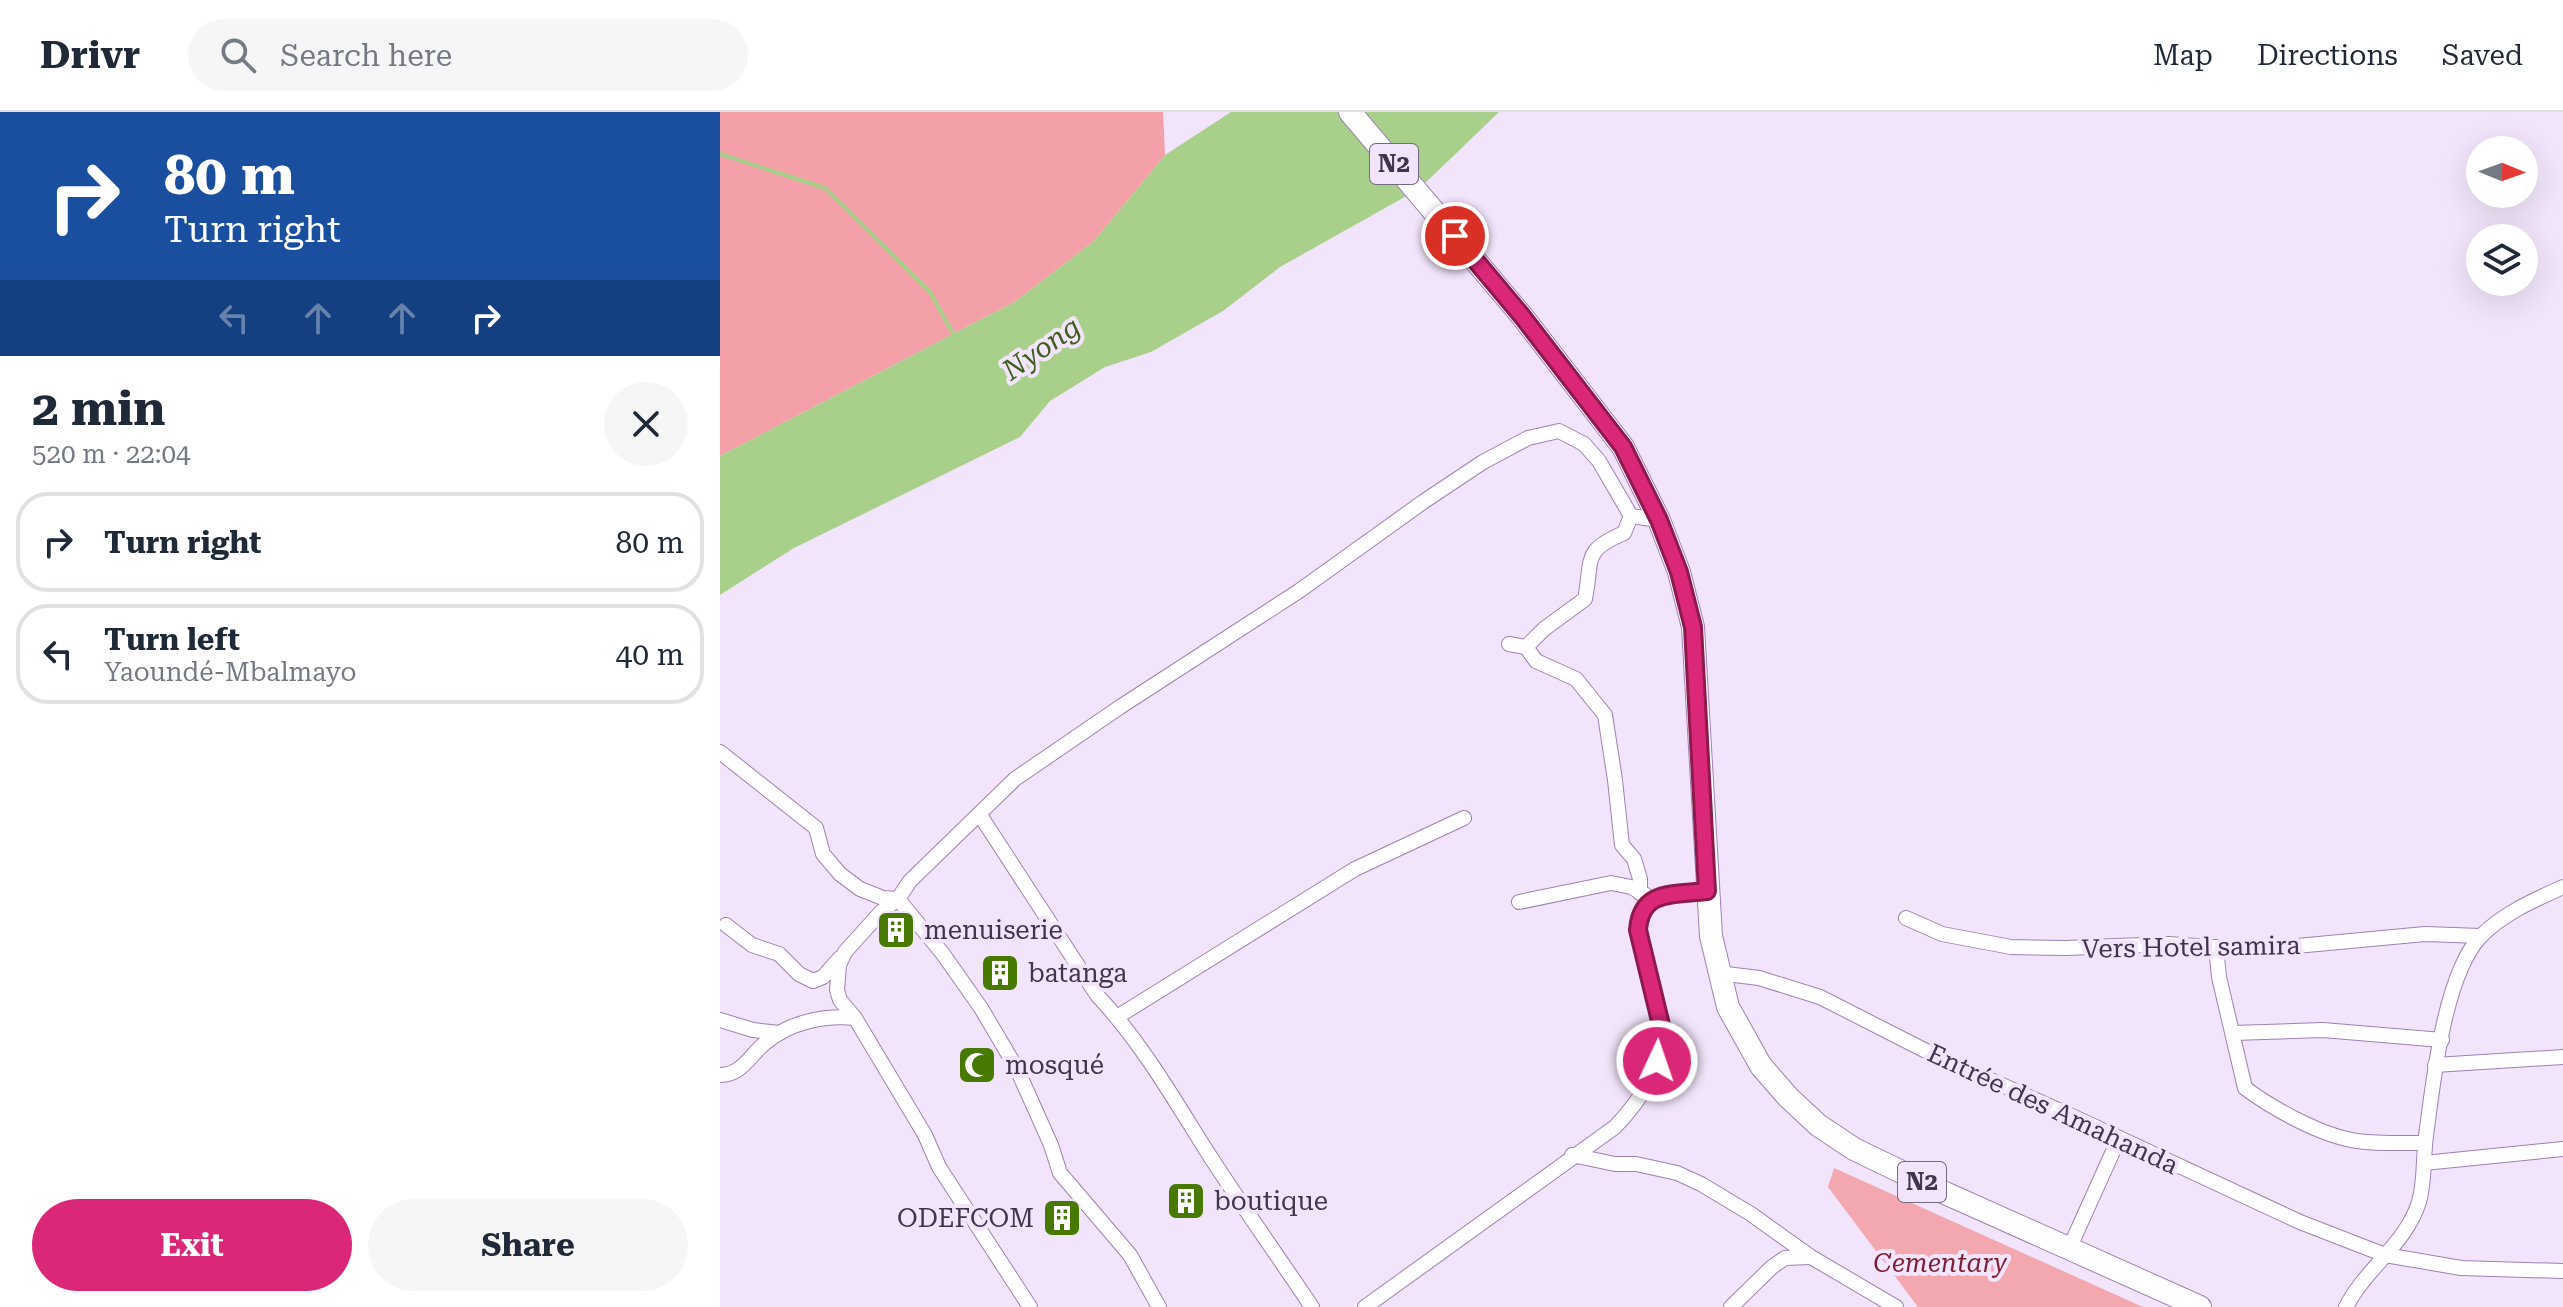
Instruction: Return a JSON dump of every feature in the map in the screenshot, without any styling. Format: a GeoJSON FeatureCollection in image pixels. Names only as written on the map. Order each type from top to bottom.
{"type":"FeatureCollection","features":[{"type":"Feature","properties":{"kind":"highway","name":"N2"},"geometry":{"type":"LineString","coordinates":[[1350,112],[1522,316],[1623,447],[1659,520],[1679,572],[1693,627],[1711,936],[1728,1007],[1761,1066],[1818,1125],[1889,1167],[2200,1307]]}},
{"type":"Feature","properties":{"kind":"street"},"geometry":{"type":"LineString","coordinates":[[726,925],[752,945],[779,954],[799,974],[813,981],[823,977],[881,912],[898,899],[910,881],[1015,779],[1299,591],[1483,462],[1528,438],[1559,431],[1584,444],[1599,461],[1631,516]]}},
{"type":"Feature","properties":{"kind":"street"},"geometry":{"type":"LineString","coordinates":[[1631,516],[1659,520]]}},
{"type":"Feature","properties":{"kind":"street"},"geometry":{"type":"LineString","coordinates":[[1526,647],[1544,629],[1585,599],[1593,550],[1624,533],[1631,516]]}},
{"type":"Feature","properties":{"kind":"street"},"geometry":{"type":"LineString","coordinates":[[1365,1307],[1572,1155],[1615,1127],[1632,1108],[1657,1061],[1661,1025],[1638,930],[1647,896],[1634,859],[1622,845],[1605,715],[1576,679],[1536,661],[1526,647],[1509,644]]}},
{"type":"Feature","properties":{"kind":"street"},"geometry":{"type":"LineString","coordinates":[[720,752],[816,828],[823,854],[840,874],[860,889],[883,898],[898,899],[943,954],[981,1008],[1017,1069],[1060,1173],[1130,1255],[1159,1307]]}},
{"type":"Feature","properties":{"kind":"street"},"geometry":{"type":"LineString","coordinates":[[980,815],[1097,995],[1156,1069],[1206,1150],[1312,1307]]}},
{"type":"Feature","properties":{"kind":"street"},"geometry":{"type":"LineString","coordinates":[[1117,1017],[1355,869],[1464,818]]}},
{"type":"Feature","properties":{"kind":"street"},"geometry":{"type":"LineString","coordinates":[[1519,902],[1611,883],[1631,887],[1647,896],[1707,891]]}},
{"type":"Feature","properties":{"kind":"street"},"geometry":{"type":"LineString","coordinates":[[2346,1307],[2369,1271],[2404,1232],[2418,1204],[2435,1065],[2459,968],[2481,936],[2504,917],[2563,887]]}},
{"type":"Feature","properties":{"kind":"street","name":"Vers Hotel samira"},"geometry":{"type":"LineString","coordinates":[[1906,918],[1942,934],[2011,947],[2168,944],[2255,950],[2425,934],[2481,936]]}},
{"type":"Feature","properties":{"kind":"street"},"geometry":{"type":"LineString","coordinates":[[2216,947],[2219,977],[2245,1088],[2318,1129],[2354,1141],[2425,1143]]}},
{"type":"Feature","properties":{"kind":"street"},"geometry":{"type":"LineString","coordinates":[[845,952],[839,965],[837,990],[840,1000],[855,1018],[925,1135],[939,1167],[1030,1307]]}},
{"type":"Feature","properties":{"kind":"street","name":"Entrée des Amahanda"},"geometry":{"type":"LineString","coordinates":[[1718,973],[1759,978],[1820,997],[1932,1054],[2300,1222],[2385,1255],[2461,1268],[2563,1271]]}},
{"type":"Feature","properties":{"kind":"street"},"geometry":{"type":"LineString","coordinates":[[720,1075],[738,1071],[764,1043],[779,1033],[811,1020],[834,1016],[855,1018]]}},
{"type":"Feature","properties":{"kind":"street"},"geometry":{"type":"LineString","coordinates":[[720,1020],[753,1030],[779,1033]]}},
{"type":"Feature","properties":{"kind":"street"},"geometry":{"type":"LineString","coordinates":[[2233,1033],[2323,1030],[2442,1040]]}},
{"type":"Feature","properties":{"kind":"street"},"geometry":{"type":"LineString","coordinates":[[2435,1065],[2563,1057]]}},
{"type":"Feature","properties":{"kind":"street"},"geometry":{"type":"LineString","coordinates":[[2069,1249],[2119,1138]]}},
{"type":"Feature","properties":{"kind":"street"},"geometry":{"type":"LineString","coordinates":[[2424,1163],[2563,1149]]}},
{"type":"Feature","properties":{"kind":"street"},"geometry":{"type":"LineString","coordinates":[[1572,1155],[1677,1173],[1701,1184],[1751,1214],[1811,1257],[1896,1307]]}},
{"type":"Feature","properties":{"kind":"street"},"geometry":{"type":"LineString","coordinates":[[1731,1307],[1785,1258],[1811,1257]]}},
{"type":"Feature","properties":{"kind":"green space","name":"Cementary"},"geometry":{"type":"Polygon","coordinates":[[[1834,1168],[2143,1307],[1918,1307],[1828,1187],[1834,1168]]]}},
{"type":"Feature","properties":{"kind":"shaded area"},"geometry":{"type":"Polygon","coordinates":[[[720,112],[1163,112],[1165,155],[1094,241],[1016,301],[720,456],[720,112]]]}},
{"type":"Feature","properties":{"kind":"water","name":"Nyong"},"geometry":{"type":"Polygon","coordinates":[[[1231,112],[1499,112],[1419,189],[1280,267],[1223,311],[1151,352],[1105,367],[1050,401],[1020,437],[794,548],[720,595],[720,456],[1016,301],[1094,241],[1165,155],[1231,112]]]}},
{"type":"Feature","properties":{"kind":"waterway"},"geometry":{"type":"LineString","coordinates":[[720,154],[825,188],[930,292],[955,337]]}},
{"type":"Feature","properties":{"kind":"place","name":"menuiserie"},"geometry":{"type":"Point","coordinates":[896,930]}},
{"type":"Feature","properties":{"kind":"place","name":"batanga"},"geometry":{"type":"Point","coordinates":[1000,973]}},
{"type":"Feature","properties":{"kind":"place","name":"mosqué"},"geometry":{"type":"Point","coordinates":[977,1065]}},
{"type":"Feature","properties":{"kind":"place","name":"boutique"},"geometry":{"type":"Point","coordinates":[1186,1201]}},
{"type":"Feature","properties":{"kind":"place","name":"ODEFCOM"},"geometry":{"type":"Point","coordinates":[1062,1218]}},
{"type":"Feature","properties":{"kind":"route"},"geometry":{"type":"LineString","coordinates":[[1455,236],[1522,316],[1623,447],[1659,520],[1679,572],[1693,627],[1707,891],[1654,898],[1642,909],[1639,918],[1638,930],[1661,1025],[1657,1061]]}}]}
